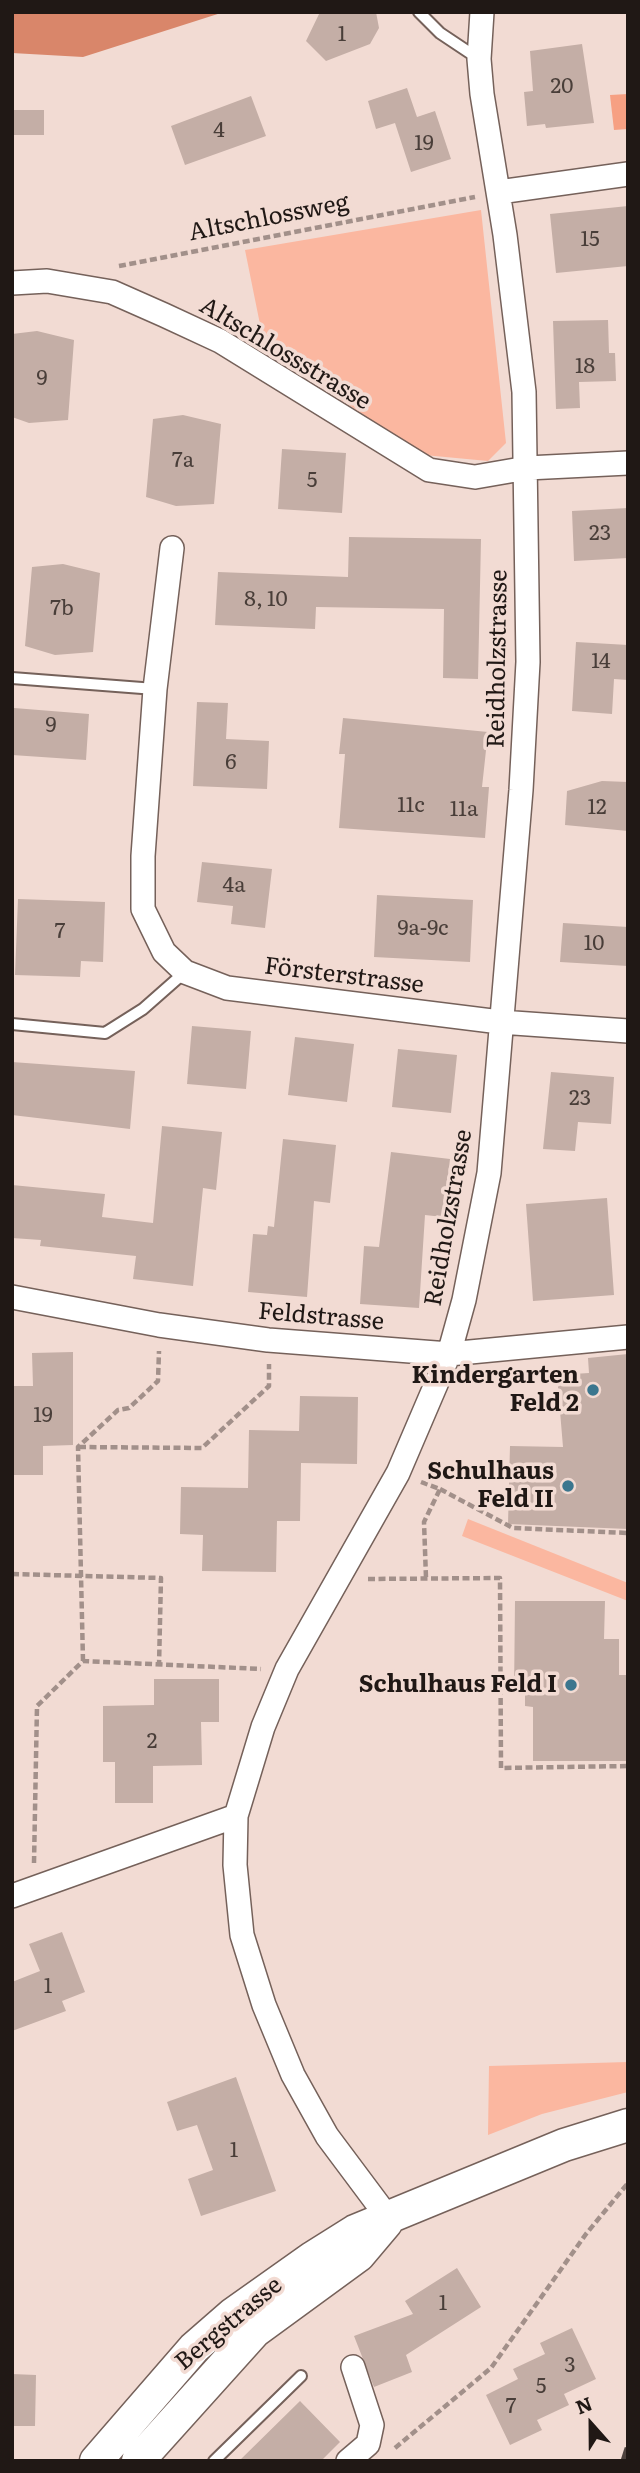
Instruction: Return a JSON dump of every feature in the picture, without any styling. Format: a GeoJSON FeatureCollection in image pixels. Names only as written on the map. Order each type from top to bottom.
{"type":"FeatureCollection","features":[{"type":"Feature","properties":{"kind":"main road","name":"Bergstrasse"},"geometry":{"type":"LineString","coordinates":[[96,2461],[157,2386],[233,2314],[355,2231],[564,2145],[628,2125]]}},
{"type":"Feature","properties":{"kind":"main road","name":"Bergstrasse"},"geometry":{"type":"LineString","coordinates":[[138,2461],[255,2331],[359,2255],[389,2219]]}},
{"type":"Feature","properties":{"kind":"street","name":"Reidholzstrasse"},"geometry":{"type":"LineString","coordinates":[[389,2219],[327,2136],[293,2075],[264,2005],[242,1935],[234,1865],[236,1816],[263,1727],[287,1670],[398,1473],[449,1353],[464,1300],[489,1173],[521,790],[528,662],[527,468],[518,328],[482,94],[479,59],[482,12]]}},
{"type":"Feature","properties":{"kind":"street"},"geometry":{"type":"LineString","coordinates":[[499,192],[628,174]]}},
{"type":"Feature","properties":{"kind":"street","name":"Altschlossstrasse"},"geometry":{"type":"LineString","coordinates":[[12,283],[47,281],[112,292],[164,315],[220,341],[429,470],[475,477],[527,468],[628,463]]}},
{"type":"Feature","properties":{"kind":"street","name":"Försterstrasse"},"geometry":{"type":"LineString","coordinates":[[172,548],[155,689],[143,909],[164,952],[185,972],[227,988],[500,1022],[628,1031]]}},
{"type":"Feature","properties":{"kind":"street","name":"Feldstrasse"},"geometry":{"type":"LineString","coordinates":[[12,1297],[159,1325],[268,1340],[449,1353],[628,1337]]}},
{"type":"Feature","properties":{"kind":"street"},"geometry":{"type":"LineString","coordinates":[[23,1892],[236,1816]]}},
{"type":"Feature","properties":{"kind":"street"},"geometry":{"type":"LineString","coordinates":[[348,2461],[368,2444],[372,2426],[353,2367]]}},
{"type":"Feature","properties":{"kind":"lane"},"geometry":{"type":"LineString","coordinates":[[419,12],[440,33],[479,59]]}},
{"type":"Feature","properties":{"kind":"lane"},"geometry":{"type":"LineString","coordinates":[[12,678],[155,689]]}},
{"type":"Feature","properties":{"kind":"lane"},"geometry":{"type":"LineString","coordinates":[[12,1024],[105,1033],[143,1009],[185,972]]}},
{"type":"Feature","properties":{"kind":"lane"},"geometry":{"type":"LineString","coordinates":[[214,2461],[301,2376]]}},
{"type":"Feature","properties":{"kind":"path","name":"Altschlossweg"},"geometry":{"type":"LineString","coordinates":[[115,267],[499,192]]}},
{"type":"Feature","properties":{"kind":"path"},"geometry":{"type":"LineString","coordinates":[[83,1661],[78,1574],[78,1447],[118,1410],[129,1408],[158,1381],[159,1325]]}},
{"type":"Feature","properties":{"kind":"path"},"geometry":{"type":"LineString","coordinates":[[78,1447],[202,1448],[269,1385],[268,1340]]}},
{"type":"Feature","properties":{"kind":"path"},"geometry":{"type":"LineString","coordinates":[[398,1473],[440,1489],[513,1528],[628,1533]]}},
{"type":"Feature","properties":{"kind":"path"},"geometry":{"type":"LineString","coordinates":[[426,1578],[424,1522],[440,1489]]}},
{"type":"Feature","properties":{"kind":"path"},"geometry":{"type":"LineString","coordinates":[[12,1574],[161,1578],[159,1666]]}},
{"type":"Feature","properties":{"kind":"path"},"geometry":{"type":"LineString","coordinates":[[339,1579],[500,1578],[501,1768],[628,1766]]}},
{"type":"Feature","properties":{"kind":"path"},"geometry":{"type":"LineString","coordinates":[[23,1892],[37,1706],[83,1661],[287,1670]]}},
{"type":"Feature","properties":{"kind":"path"},"geometry":{"type":"LineString","coordinates":[[389,2452],[491,2368],[600,2216],[628,2183]]}},
{"type":"Feature","properties":{"kind":"shaded area"},"geometry":{"type":"Polygon","coordinates":[[[12,12],[224,12],[83,57],[12,53],[12,12]]]}},
{"type":"Feature","properties":{"kind":"shaded area"},"geometry":{"type":"Polygon","coordinates":[[[628,94],[628,129],[614,130],[610,95],[628,94]]]}},
{"type":"Feature","properties":{"kind":"shaded area"},"geometry":{"type":"Polygon","coordinates":[[[481,210],[506,443],[488,461],[424,455],[265,349],[245,250],[481,210]]]}},
{"type":"Feature","properties":{"kind":"shaded area"},"geometry":{"type":"Polygon","coordinates":[[[468,1519],[628,1583],[628,1601],[462,1536],[468,1519]]]}},
{"type":"Feature","properties":{"kind":"shaded area"},"geometry":{"type":"Polygon","coordinates":[[[628,2062],[628,2092],[542,2114],[488,2135],[489,2066],[628,2062]]]}},
{"type":"Feature","properties":{"kind":"building"},"geometry":{"type":"Polygon","coordinates":[[[320,12],[376,12],[379,28],[370,44],[326,61],[306,41],[320,12]]]}},
{"type":"Feature","properties":{"kind":"building"},"geometry":{"type":"Polygon","coordinates":[[[582,44],[594,123],[546,128],[545,124],[527,126],[524,92],[533,91],[530,51],[582,44]]]}},
{"type":"Feature","properties":{"kind":"building"},"geometry":{"type":"Polygon","coordinates":[[[407,88],[417,117],[435,111],[451,159],[411,172],[395,123],[376,129],[368,101],[407,88]]]}},
{"type":"Feature","properties":{"kind":"building"},"geometry":{"type":"Polygon","coordinates":[[[251,96],[266,136],[185,165],[171,126],[251,96]]]}},
{"type":"Feature","properties":{"kind":"building"},"geometry":{"type":"Polygon","coordinates":[[[12,110],[44,110],[44,135],[12,135],[12,110]]]}},
{"type":"Feature","properties":{"kind":"building"},"geometry":{"type":"Polygon","coordinates":[[[628,206],[628,266],[556,273],[550,214],[628,206]]]}},
{"type":"Feature","properties":{"kind":"building"},"geometry":{"type":"Polygon","coordinates":[[[608,320],[609,353],[615,353],[616,381],[579,382],[580,408],[556,409],[553,321],[608,320]]]}},
{"type":"Feature","properties":{"kind":"building"},"geometry":{"type":"Polygon","coordinates":[[[37,331],[74,340],[68,420],[29,423],[12,417],[12,334],[37,331]]]}},
{"type":"Feature","properties":{"kind":"building"},"geometry":{"type":"Polygon","coordinates":[[[183,415],[221,424],[214,504],[176,506],[146,497],[153,419],[183,415]]]}},
{"type":"Feature","properties":{"kind":"building"},"geometry":{"type":"Polygon","coordinates":[[[282,449],[346,453],[342,513],[278,509],[282,449]]]}},
{"type":"Feature","properties":{"kind":"building"},"geometry":{"type":"Polygon","coordinates":[[[628,508],[628,558],[574,561],[572,511],[628,508]]]}},
{"type":"Feature","properties":{"kind":"building"},"geometry":{"type":"Polygon","coordinates":[[[349,537],[481,539],[478,679],[443,678],[444,609],[316,607],[315,629],[215,625],[218,572],[348,577],[349,537]]]}},
{"type":"Feature","properties":{"kind":"building"},"geometry":{"type":"Polygon","coordinates":[[[63,564],[100,573],[93,652],[55,655],[25,646],[32,567],[63,564]]]}},
{"type":"Feature","properties":{"kind":"building"},"geometry":{"type":"Polygon","coordinates":[[[576,642],[628,645],[628,680],[614,679],[612,714],[572,711],[576,642]]]}},
{"type":"Feature","properties":{"kind":"building"},"geometry":{"type":"Polygon","coordinates":[[[197,702],[228,703],[226,739],[269,741],[267,789],[193,786],[197,702]]]}},
{"type":"Feature","properties":{"kind":"building"},"geometry":{"type":"Polygon","coordinates":[[[14,708],[89,714],[86,760],[12,755],[14,708]]]}},
{"type":"Feature","properties":{"kind":"building"},"geometry":{"type":"Polygon","coordinates":[[[343,718],[488,732],[482,787],[489,787],[485,838],[339,828],[345,754],[339,754],[343,718]]]}},
{"type":"Feature","properties":{"kind":"building"},"geometry":{"type":"Polygon","coordinates":[[[602,781],[628,782],[628,831],[565,825],[567,791],[602,781]]]}},
{"type":"Feature","properties":{"kind":"building"},"geometry":{"type":"Polygon","coordinates":[[[202,862],[272,869],[265,928],[231,924],[233,906],[197,902],[202,862]]]}},
{"type":"Feature","properties":{"kind":"building"},"geometry":{"type":"Polygon","coordinates":[[[377,895],[473,900],[470,962],[374,957],[377,895]]]}},
{"type":"Feature","properties":{"kind":"building"},"geometry":{"type":"Polygon","coordinates":[[[18,899],[105,902],[103,962],[81,961],[80,977],[15,975],[18,899]]]}},
{"type":"Feature","properties":{"kind":"building"},"geometry":{"type":"Polygon","coordinates":[[[563,923],[628,927],[628,966],[560,962],[563,923]]]}},
{"type":"Feature","properties":{"kind":"building"},"geometry":{"type":"Polygon","coordinates":[[[192,1026],[251,1031],[246,1089],[187,1084],[192,1026]]]}},
{"type":"Feature","properties":{"kind":"building"},"geometry":{"type":"Polygon","coordinates":[[[295,1037],[354,1044],[347,1102],[288,1095],[295,1037]]]}},
{"type":"Feature","properties":{"kind":"building"},"geometry":{"type":"Polygon","coordinates":[[[398,1049],[457,1055],[451,1113],[392,1107],[398,1049]]]}},
{"type":"Feature","properties":{"kind":"building"},"geometry":{"type":"Polygon","coordinates":[[[12,1062],[135,1071],[130,1129],[12,1115],[12,1062]]]}},
{"type":"Feature","properties":{"kind":"building"},"geometry":{"type":"Polygon","coordinates":[[[551,1072],[614,1077],[611,1124],[578,1122],[575,1151],[543,1149],[551,1072]]]}},
{"type":"Feature","properties":{"kind":"building"},"geometry":{"type":"Polygon","coordinates":[[[162,1126],[222,1132],[216,1190],[203,1188],[193,1286],[133,1279],[136,1256],[40,1246],[41,1240],[12,1238],[12,1185],[105,1194],[102,1217],[153,1223],[162,1126]]]}},
{"type":"Feature","properties":{"kind":"building"},"geometry":{"type":"Polygon","coordinates":[[[283,1139],[336,1145],[330,1203],[314,1201],[307,1297],[248,1292],[253,1234],[267,1235],[268,1226],[274,1227],[283,1139]]]}},
{"type":"Feature","properties":{"kind":"building"},"geometry":{"type":"Polygon","coordinates":[[[391,1152],[450,1159],[443,1217],[425,1215],[419,1308],[360,1304],[364,1246],[379,1247],[391,1152]]]}},
{"type":"Feature","properties":{"kind":"building"},"geometry":{"type":"Polygon","coordinates":[[[607,1198],[614,1295],[533,1301],[526,1204],[607,1198]]]}},
{"type":"Feature","properties":{"kind":"building"},"geometry":{"type":"Polygon","coordinates":[[[73,1352],[73,1445],[43,1446],[43,1475],[12,1475],[12,1386],[33,1386],[32,1353],[73,1352]]]}},
{"type":"Feature","properties":{"kind":"building","name":"Schulhaus Feld II"},"geometry":{"type":"Polygon","coordinates":[[[628,1354],[628,1529],[508,1524],[510,1446],[563,1447],[557,1375],[589,1373],[588,1358],[628,1354]]]}},
{"type":"Feature","properties":{"kind":"building"},"geometry":{"type":"Polygon","coordinates":[[[300,1396],[358,1397],[357,1464],[301,1463],[300,1521],[277,1521],[276,1572],[202,1571],[203,1535],[180,1534],[181,1487],[248,1488],[249,1430],[299,1431],[300,1396]]]}},
{"type":"Feature","properties":{"kind":"building","name":"Schulhaus Feld I"},"geometry":{"type":"Polygon","coordinates":[[[515,1601],[605,1601],[604,1639],[619,1639],[619,1675],[628,1675],[628,1761],[533,1761],[533,1707],[525,1706],[525,1694],[514,1694],[515,1601]]]}},
{"type":"Feature","properties":{"kind":"building"},"geometry":{"type":"Polygon","coordinates":[[[154,1679],[219,1679],[219,1722],[201,1722],[202,1765],[153,1766],[153,1803],[115,1803],[115,1762],[103,1762],[103,1706],[154,1705],[154,1679]]]}},
{"type":"Feature","properties":{"kind":"building"},"geometry":{"type":"Polygon","coordinates":[[[62,1932],[85,1992],[62,2001],[66,2011],[12,2031],[12,1982],[40,1971],[29,1944],[62,1932]]]}},
{"type":"Feature","properties":{"kind":"building"},"geometry":{"type":"Polygon","coordinates":[[[236,2077],[276,2191],[201,2216],[188,2179],[213,2170],[197,2125],[177,2131],[167,2102],[236,2077]]]}},
{"type":"Feature","properties":{"kind":"building"},"geometry":{"type":"Polygon","coordinates":[[[457,2268],[481,2307],[406,2355],[412,2372],[374,2387],[354,2336],[413,2314],[405,2301],[457,2268]]]}},
{"type":"Feature","properties":{"kind":"building"},"geometry":{"type":"Polygon","coordinates":[[[572,2328],[596,2379],[564,2394],[569,2405],[537,2420],[542,2430],[510,2445],[486,2395],[518,2379],[513,2369],[545,2354],[540,2343],[572,2328]]]}},
{"type":"Feature","properties":{"kind":"building"},"geometry":{"type":"Polygon","coordinates":[[[12,2374],[36,2375],[35,2426],[12,2426],[12,2374]]]}},
{"type":"Feature","properties":{"kind":"building"},"geometry":{"type":"Polygon","coordinates":[[[300,2401],[340,2442],[321,2461],[239,2461],[300,2401]]]}},
{"type":"Feature","properties":{"kind":"railway"},"geometry":{"type":"LineString","coordinates":[[623,2461],[628,2445]]}},
{"type":"Feature","properties":{"kind":"place","name":"Kindergarten Feld 2"},"geometry":{"type":"Point","coordinates":[593,1390]}},
{"type":"Feature","properties":{"kind":"place","name":"Schulhaus Feld II"},"geometry":{"type":"Point","coordinates":[568,1486]}},
{"type":"Feature","properties":{"kind":"place","name":"Schulhaus Feld I"},"geometry":{"type":"Point","coordinates":[571,1685]}}]}
